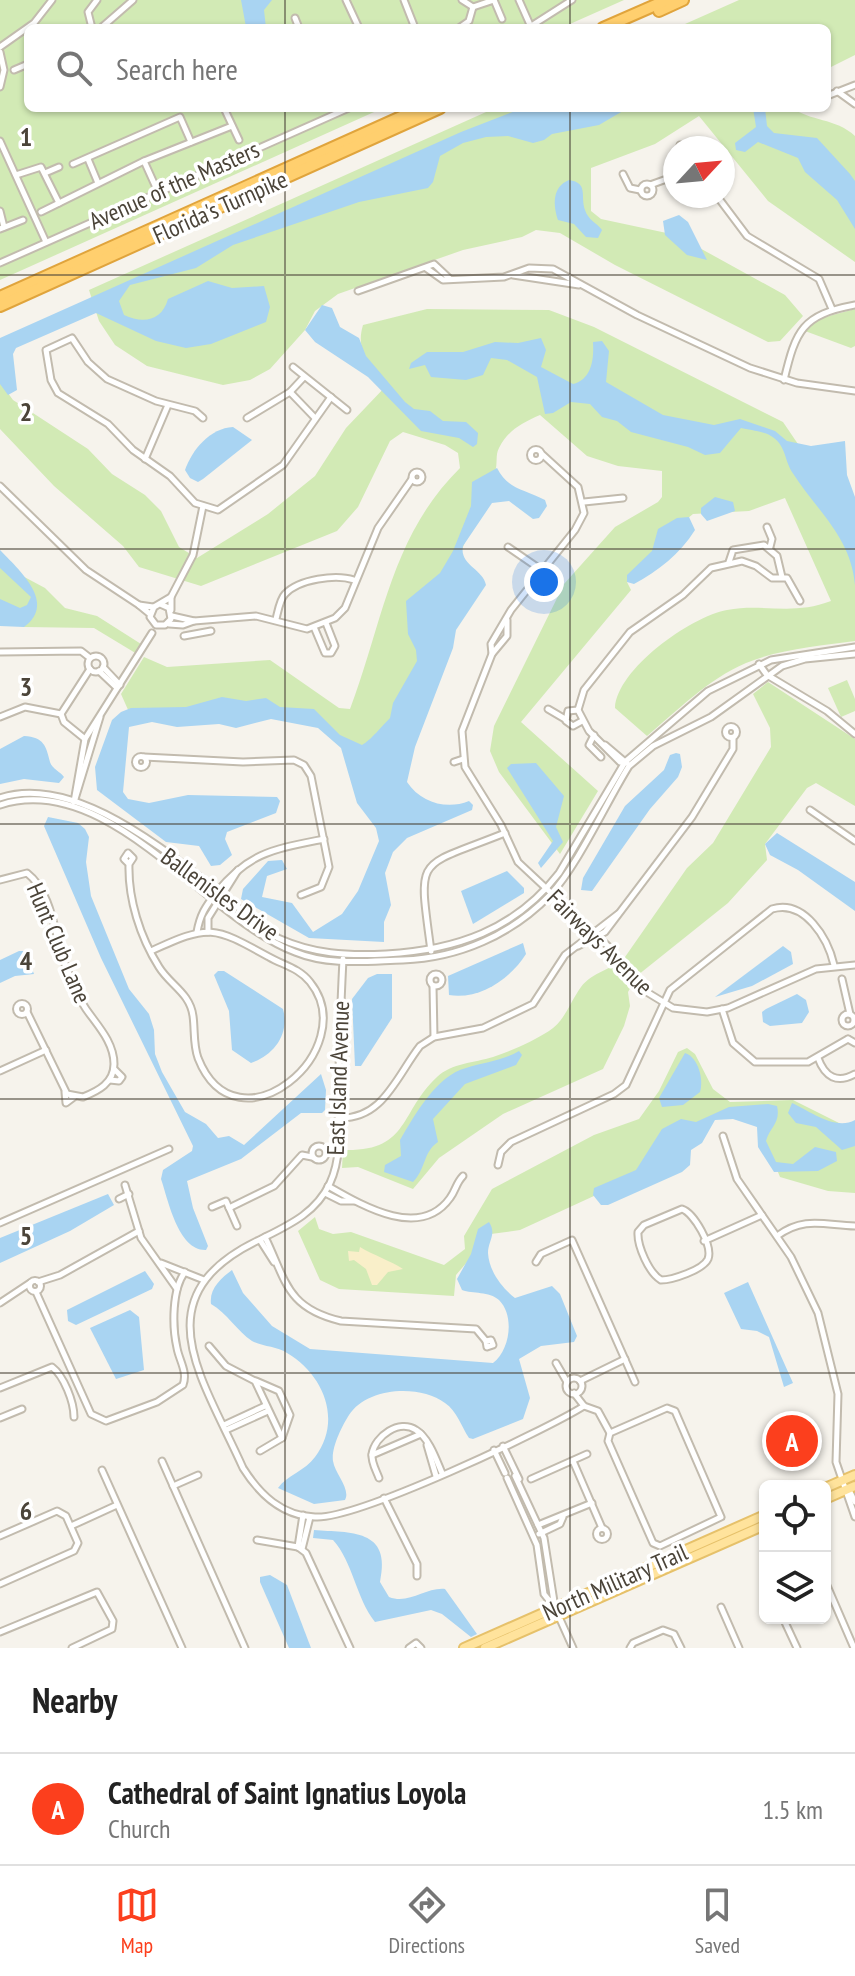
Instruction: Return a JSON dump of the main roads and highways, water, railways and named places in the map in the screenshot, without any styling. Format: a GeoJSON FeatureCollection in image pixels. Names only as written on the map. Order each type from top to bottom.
{"type":"FeatureCollection","features":[{"type":"Feature","properties":{"kind":"highway"},"geometry":{"type":"LineString","coordinates":[[612,24],[667,0]]}},
{"type":"Feature","properties":{"kind":"highway"},"geometry":{"type":"LineString","coordinates":[[629,24],[683,0]]}},
{"type":"Feature","properties":{"kind":"highway","name":"Florida's Turnpike"},"geometry":{"type":"LineString","coordinates":[[0,297],[412,112]]}},
{"type":"Feature","properties":{"kind":"highway","name":"Florida's Turnpike"},"geometry":{"type":"LineString","coordinates":[[0,306],[431,112]]}},
{"type":"Feature","properties":{"kind":"main road"},"geometry":{"type":"LineString","coordinates":[[831,1486],[855,1475]]}},
{"type":"Feature","properties":{"kind":"main road","name":"North Military Trail"},"geometry":{"type":"LineString","coordinates":[[485,1648],[759,1518]]}},
{"type":"Feature","properties":{"kind":"main road","name":"North Military Trail"},"geometry":{"type":"LineString","coordinates":[[464,1648],[759,1528]]}},
{"type":"Feature","properties":{"kind":"water"},"geometry":{"type":"Polygon","coordinates":[[[241,0],[272,0],[264,10],[266,24],[245,24],[241,0]]]}},
{"type":"Feature","properties":{"kind":"water"},"geometry":{"type":"Polygon","coordinates":[[[513,112],[621,112],[599,125],[552,134],[533,143],[508,136],[463,143],[440,156],[433,182],[428,188],[359,202],[233,245],[196,268],[130,285],[119,301],[124,315],[145,320],[161,312],[168,299],[208,281],[232,288],[264,286],[270,307],[266,322],[211,344],[186,348],[156,341],[96,313],[16,348],[13,354],[17,390],[8,395],[0,384],[0,338],[461,132],[513,112]]]}},
{"type":"Feature","properties":{"kind":"water"},"geometry":{"type":"Polygon","coordinates":[[[754,112],[765,112],[767,126],[774,133],[817,138],[855,181],[855,229],[837,200],[805,172],[798,158],[758,142],[745,152],[736,150],[735,143],[756,127],[754,112]]]}},
{"type":"Feature","properties":{"kind":"water"},"geometry":{"type":"Polygon","coordinates":[[[569,180],[582,187],[586,213],[602,230],[598,238],[586,237],[574,224],[558,220],[555,197],[559,187],[569,180]]]}},
{"type":"Feature","properties":{"kind":"water"},"geometry":{"type":"Polygon","coordinates":[[[679,215],[688,222],[707,260],[687,255],[665,235],[663,221],[679,215]]]}},
{"type":"Feature","properties":{"kind":"water"},"geometry":{"type":"Polygon","coordinates":[[[322,305],[332,308],[340,327],[359,338],[366,356],[405,402],[414,409],[430,411],[443,421],[466,422],[478,433],[477,444],[473,447],[459,438],[421,431],[368,377],[315,342],[305,330],[322,305]]]}},
{"type":"Feature","properties":{"kind":"water"},"geometry":{"type":"Polygon","coordinates":[[[541,338],[546,350],[541,367],[573,384],[588,373],[593,342],[602,341],[609,351],[606,382],[663,415],[714,425],[740,419],[775,431],[787,441],[811,446],[845,441],[847,475],[855,497],[855,585],[840,538],[792,472],[782,448],[768,434],[741,428],[720,453],[705,455],[688,447],[631,432],[617,421],[602,417],[590,404],[571,402],[553,413],[545,414],[537,377],[507,360],[491,358],[483,375],[466,380],[431,377],[425,365],[409,369],[411,363],[427,352],[463,352],[495,342],[518,343],[541,338]]]}},
{"type":"Feature","properties":{"kind":"water"},"geometry":{"type":"Polygon","coordinates":[[[233,427],[252,440],[203,479],[198,482],[190,478],[185,470],[197,448],[217,431],[233,427]]]}},
{"type":"Feature","properties":{"kind":"water"},"geometry":{"type":"Polygon","coordinates":[[[497,468],[506,481],[545,500],[547,506],[539,518],[533,519],[509,501],[492,503],[463,546],[464,558],[481,575],[486,585],[456,630],[453,648],[415,747],[407,782],[420,795],[435,803],[452,805],[469,801],[473,805],[472,810],[407,838],[393,852],[385,873],[391,905],[384,922],[384,942],[309,938],[241,899],[243,889],[268,861],[282,860],[287,869],[267,876],[262,897],[292,903],[313,932],[342,914],[358,891],[379,841],[376,828],[357,803],[341,748],[318,728],[271,719],[236,728],[219,724],[177,727],[152,722],[129,727],[123,792],[128,799],[149,803],[188,795],[277,797],[280,801],[276,813],[227,832],[225,839],[232,855],[220,865],[211,866],[199,846],[166,842],[97,790],[95,767],[112,720],[131,708],[186,707],[222,697],[246,701],[266,698],[280,707],[314,709],[340,735],[362,745],[373,737],[390,718],[393,703],[417,661],[416,650],[408,634],[406,601],[440,573],[453,551],[471,506],[472,482],[497,468]]]}},
{"type":"Feature","properties":{"kind":"water"},"geometry":{"type":"Polygon","coordinates":[[[715,497],[733,502],[735,511],[707,521],[701,514],[701,508],[715,497]]]}},
{"type":"Feature","properties":{"kind":"water"},"geometry":{"type":"Polygon","coordinates":[[[689,517],[695,530],[675,554],[643,579],[634,584],[627,582],[627,575],[652,551],[658,529],[677,518],[689,517]]]}},
{"type":"Feature","properties":{"kind":"water"},"geometry":{"type":"Polygon","coordinates":[[[0,550],[24,576],[36,597],[37,608],[33,618],[24,627],[0,626],[0,599],[20,608],[27,605],[31,597],[0,568],[0,550]]]}},
{"type":"Feature","properties":{"kind":"water"},"geometry":{"type":"Polygon","coordinates":[[[24,736],[43,743],[51,764],[64,777],[59,783],[24,779],[0,784],[0,749],[24,736]]]}},
{"type":"Feature","properties":{"kind":"water"},"geometry":{"type":"Polygon","coordinates":[[[680,754],[682,767],[678,777],[650,809],[592,891],[581,890],[583,878],[625,806],[664,770],[670,755],[680,754]]]}},
{"type":"Feature","properties":{"kind":"water"},"geometry":{"type":"Polygon","coordinates":[[[536,763],[564,796],[556,827],[563,842],[541,868],[538,863],[553,841],[507,768],[511,764],[536,763]]]}},
{"type":"Feature","properties":{"kind":"water"},"geometry":{"type":"Polygon","coordinates":[[[48,817],[78,823],[89,837],[86,862],[91,896],[129,989],[149,1014],[154,1030],[155,1054],[185,1112],[206,1124],[218,1138],[229,1136],[244,1145],[321,1074],[326,1090],[325,1110],[322,1113],[301,1113],[241,1159],[187,1181],[193,1208],[208,1246],[206,1250],[196,1248],[181,1233],[161,1179],[163,1170],[192,1151],[193,1146],[101,958],[44,826],[48,817]]]}},
{"type":"Feature","properties":{"kind":"water"},"geometry":{"type":"Polygon","coordinates":[[[777,833],[855,882],[855,911],[798,870],[770,855],[765,844],[777,833]]]}},
{"type":"Feature","properties":{"kind":"water"},"geometry":{"type":"Polygon","coordinates":[[[507,871],[524,888],[524,893],[473,924],[461,891],[507,871]]]}},
{"type":"Feature","properties":{"kind":"water"},"geometry":{"type":"Polygon","coordinates":[[[523,943],[526,954],[503,979],[483,991],[449,995],[448,976],[523,943]]]}},
{"type":"Feature","properties":{"kind":"water"},"geometry":{"type":"Polygon","coordinates":[[[783,946],[791,952],[793,964],[752,986],[715,997],[783,946]]]}},
{"type":"Feature","properties":{"kind":"water"},"geometry":{"type":"Polygon","coordinates":[[[25,951],[34,974],[15,976],[0,983],[0,960],[25,951]]]}},
{"type":"Feature","properties":{"kind":"water"},"geometry":{"type":"Polygon","coordinates":[[[224,971],[283,1009],[284,1027],[278,1042],[267,1055],[251,1063],[232,1050],[229,1011],[214,975],[224,971]]]}},
{"type":"Feature","properties":{"kind":"water"},"geometry":{"type":"Polygon","coordinates":[[[377,974],[392,974],[392,1018],[361,1066],[355,1066],[352,999],[368,978],[377,974]]]}},
{"type":"Feature","properties":{"kind":"water"},"geometry":{"type":"Polygon","coordinates":[[[797,994],[806,1000],[809,1012],[802,1023],[770,1026],[763,1022],[762,1012],[797,994]]]}},
{"type":"Feature","properties":{"kind":"water"},"geometry":{"type":"Polygon","coordinates":[[[519,1051],[522,1055],[516,1065],[465,1084],[433,1119],[438,1142],[413,1182],[384,1172],[385,1165],[401,1156],[400,1140],[412,1119],[445,1079],[455,1072],[519,1051]]]}},
{"type":"Feature","properties":{"kind":"water"},"geometry":{"type":"Polygon","coordinates":[[[685,1053],[690,1055],[699,1069],[700,1092],[683,1105],[662,1107],[659,1098],[685,1053]]]}},
{"type":"Feature","properties":{"kind":"water"},"geometry":{"type":"Polygon","coordinates":[[[792,1103],[831,1122],[855,1120],[855,1146],[842,1150],[816,1127],[796,1123],[788,1113],[792,1103]]]}},
{"type":"Feature","properties":{"kind":"water"},"geometry":{"type":"Polygon","coordinates":[[[777,1106],[778,1112],[766,1141],[776,1162],[793,1164],[815,1147],[836,1152],[837,1161],[818,1171],[774,1172],[758,1147],[757,1127],[733,1119],[715,1120],[702,1143],[691,1150],[690,1165],[682,1172],[608,1205],[601,1205],[593,1195],[594,1188],[636,1170],[662,1129],[681,1119],[696,1122],[729,1107],[777,1106]]]}},
{"type":"Feature","properties":{"kind":"water"},"geometry":{"type":"Polygon","coordinates":[[[108,1194],[114,1205],[70,1231],[0,1263],[0,1238],[108,1194]]]}},
{"type":"Feature","properties":{"kind":"water"},"geometry":{"type":"Polygon","coordinates":[[[489,1222],[492,1238],[488,1249],[489,1260],[501,1284],[515,1298],[552,1286],[560,1294],[577,1336],[574,1342],[541,1346],[519,1359],[530,1398],[523,1419],[473,1439],[469,1438],[453,1410],[434,1397],[408,1391],[381,1394],[357,1406],[346,1420],[335,1444],[333,1461],[346,1491],[345,1500],[314,1504],[278,1488],[311,1462],[323,1443],[328,1428],[325,1399],[319,1385],[300,1362],[283,1351],[252,1341],[211,1304],[217,1284],[232,1270],[243,1293],[272,1326],[310,1349],[493,1363],[507,1342],[509,1324],[504,1307],[491,1295],[462,1290],[457,1279],[471,1254],[478,1229],[489,1222]]]}},
{"type":"Feature","properties":{"kind":"water"},"geometry":{"type":"Polygon","coordinates":[[[145,1271],[154,1284],[152,1289],[76,1325],[68,1321],[67,1310],[145,1271]]]}},
{"type":"Feature","properties":{"kind":"water"},"geometry":{"type":"Polygon","coordinates":[[[748,1282],[793,1383],[784,1387],[769,1337],[757,1331],[741,1329],[724,1293],[748,1282]]]}},
{"type":"Feature","properties":{"kind":"water"},"geometry":{"type":"Polygon","coordinates":[[[130,1310],[139,1317],[144,1370],[116,1379],[90,1328],[130,1310]]]}},
{"type":"Feature","properties":{"kind":"water"},"geometry":{"type":"Polygon","coordinates":[[[314,1530],[365,1537],[380,1552],[380,1582],[389,1597],[404,1599],[445,1589],[477,1634],[471,1637],[442,1614],[431,1610],[375,1622],[340,1549],[333,1540],[313,1538],[314,1530]]]}},
{"type":"Feature","properties":{"kind":"water"},"geometry":{"type":"Polygon","coordinates":[[[270,1575],[287,1585],[311,1648],[289,1648],[260,1582],[260,1577],[270,1575]]]}},
{"type":"Feature","properties":{"kind":"place","name":"Cathedral of Saint Ignatius Loyola"},"geometry":{"type":"Point","coordinates":[792,1441]}}]}
